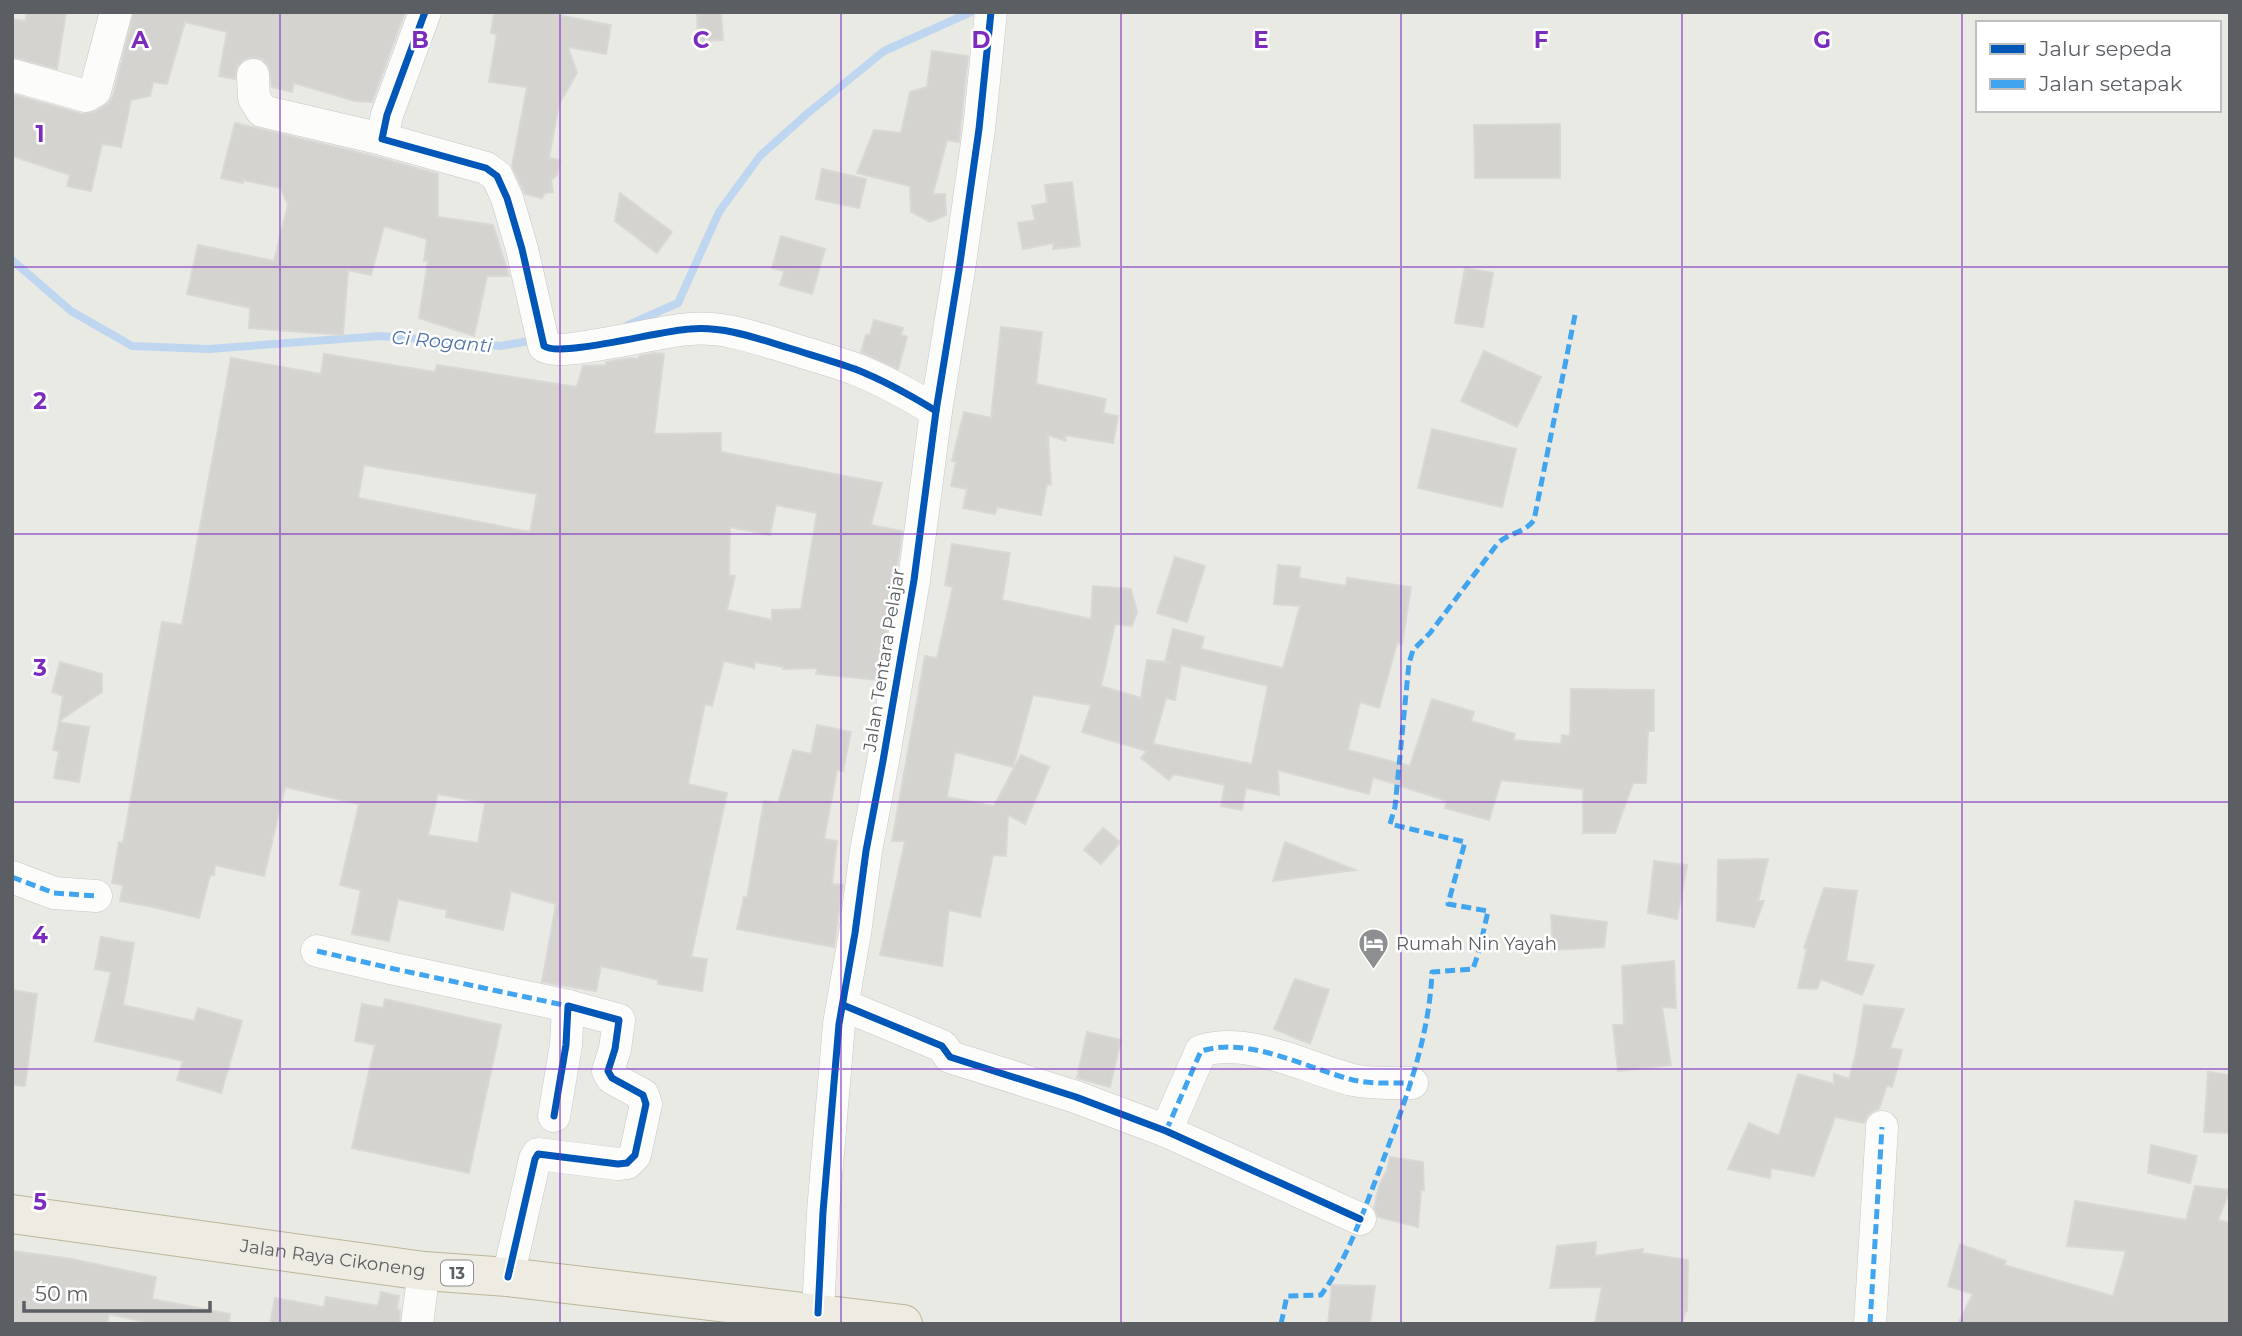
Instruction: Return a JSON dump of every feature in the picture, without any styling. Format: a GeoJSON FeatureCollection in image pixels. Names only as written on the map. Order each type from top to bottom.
{"type":"FeatureCollection","features":[{"type":"Feature","properties":{"kind":"highway","name":"Jalan Raya Cikoneng"},"geometry":{"type":"LineString","coordinates":[[12,1214],[424,1271],[508,1278],[904,1324]]}},
{"type":"Feature","properties":{"kind":"street"},"geometry":{"type":"LineString","coordinates":[[12,75],[86,96],[92,94],[116,12]]}},
{"type":"Feature","properties":{"kind":"street"},"geometry":{"type":"LineString","coordinates":[[382,139],[387,115],[425,12]]}},
{"type":"Feature","properties":{"kind":"street","name":"Jalan Tentara Pelajar"},"geometry":{"type":"LineString","coordinates":[[818,1313],[823,1212],[842,1005],[914,580],[936,411],[960,270],[991,15]]}},
{"type":"Feature","properties":{"kind":"street"},"geometry":{"type":"LineString","coordinates":[[253,75],[254,98],[262,111],[382,139],[492,171],[501,183],[522,249],[542,336],[554,350],[570,350],[656,333],[713,328],[753,337],[855,369],[902,391],[936,411]]}},
{"type":"Feature","properties":{"kind":"street"},"geometry":{"type":"LineString","coordinates":[[501,183],[507,148]]}},
{"type":"Feature","properties":{"kind":"street"},"geometry":{"type":"LineString","coordinates":[[12,877],[65,896],[96,896]]}},
{"type":"Feature","properties":{"kind":"street"},"geometry":{"type":"LineString","coordinates":[[317,951],[569,1006],[619,1020],[615,1049],[608,1071],[612,1078],[643,1095],[645,1100],[635,1155],[628,1163],[618,1164],[538,1154],[508,1278]]}},
{"type":"Feature","properties":{"kind":"street"},"geometry":{"type":"LineString","coordinates":[[842,1005],[942,1046],[950,1058],[1076,1097],[1166,1131],[1360,1219]]}},
{"type":"Feature","properties":{"kind":"street"},"geometry":{"type":"LineString","coordinates":[[555,1116],[569,1006]]}},
{"type":"Feature","properties":{"kind":"street"},"geometry":{"type":"LineString","coordinates":[[1166,1131],[1201,1051],[1213,1048],[1244,1047],[1356,1081],[1412,1083]]}},
{"type":"Feature","properties":{"kind":"street"},"geometry":{"type":"LineString","coordinates":[[1870,1324],[1882,1127]]}},
{"type":"Feature","properties":{"kind":"street"},"geometry":{"type":"LineString","coordinates":[[417,1324],[424,1271]]}},
{"type":"Feature","properties":{"kind":"building"},"geometry":{"type":"Polygon","coordinates":[[[27,12],[66,12],[57,69],[12,57],[12,19],[25,21],[27,12]]]}},
{"type":"Feature","properties":{"kind":"building"},"geometry":{"type":"Polygon","coordinates":[[[134,12],[405,12],[372,102],[355,101],[294,83],[292,92],[272,87],[269,66],[262,59],[253,57],[244,59],[237,66],[235,79],[219,76],[227,32],[185,22],[167,84],[153,82],[150,96],[131,100],[121,147],[102,144],[91,191],[67,186],[70,175],[12,156],[12,104],[15,95],[82,114],[95,112],[109,103],[134,12]]]}},
{"type":"Feature","properties":{"kind":"building"},"geometry":{"type":"Polygon","coordinates":[[[494,12],[542,12],[611,25],[606,54],[568,47],[577,73],[559,104],[549,158],[560,160],[557,175],[551,180],[553,192],[545,193],[542,198],[525,194],[512,166],[527,87],[489,82],[497,34],[491,33],[494,12]]]}},
{"type":"Feature","properties":{"kind":"building"},"geometry":{"type":"Polygon","coordinates":[[[721,12],[723,40],[698,41],[697,14],[721,12]]]}},
{"type":"Feature","properties":{"kind":"building"},"geometry":{"type":"Polygon","coordinates":[[[932,51],[968,56],[959,142],[947,140],[933,194],[945,194],[946,215],[930,222],[911,212],[910,186],[857,173],[874,130],[901,133],[910,92],[927,87],[932,51]]]}},
{"type":"Feature","properties":{"kind":"building"},"geometry":{"type":"Polygon","coordinates":[[[235,123],[438,174],[438,217],[493,225],[509,276],[487,276],[474,336],[419,318],[428,261],[424,261],[427,239],[384,226],[371,275],[348,270],[343,335],[249,328],[250,308],[187,294],[198,245],[274,261],[288,205],[281,188],[221,178],[235,123]]]}},
{"type":"Feature","properties":{"kind":"building"},"geometry":{"type":"Polygon","coordinates":[[[1560,124],[1560,178],[1475,178],[1474,125],[1560,124]]]}},
{"type":"Feature","properties":{"kind":"building"},"geometry":{"type":"Polygon","coordinates":[[[822,169],[866,179],[859,208],[816,199],[822,169]]]}},
{"type":"Feature","properties":{"kind":"building"},"geometry":{"type":"Polygon","coordinates":[[[1072,182],[1080,246],[1053,249],[1054,243],[1023,249],[1018,223],[1035,220],[1032,206],[1047,203],[1045,185],[1072,182]]]}},
{"type":"Feature","properties":{"kind":"building"},"geometry":{"type":"Polygon","coordinates":[[[620,193],[672,232],[657,253],[615,221],[620,193]]]}},
{"type":"Feature","properties":{"kind":"building"},"geometry":{"type":"Polygon","coordinates":[[[781,236],[825,249],[812,294],[780,285],[784,271],[772,268],[781,236]]]}},
{"type":"Feature","properties":{"kind":"building"},"geometry":{"type":"Polygon","coordinates":[[[1465,268],[1493,273],[1483,327],[1455,323],[1465,268]]]}},
{"type":"Feature","properties":{"kind":"building"},"geometry":{"type":"Polygon","coordinates":[[[874,320],[903,328],[901,335],[907,337],[898,369],[861,352],[874,320]]]}},
{"type":"Feature","properties":{"kind":"building"},"geometry":{"type":"Polygon","coordinates":[[[1001,327],[1042,332],[1036,384],[1106,399],[1103,413],[1118,416],[1113,443],[1065,435],[1066,441],[1048,435],[1051,485],[1047,484],[1041,515],[997,507],[995,514],[963,508],[967,489],[951,486],[956,462],[952,461],[964,412],[991,418],[1001,327]]]}},
{"type":"Feature","properties":{"kind":"building"},"geometry":{"type":"Polygon","coordinates":[[[1484,351],[1541,377],[1517,427],[1461,401],[1484,351]]]}},
{"type":"Feature","properties":{"kind":"building"},"geometry":{"type":"Polygon","coordinates":[[[324,354],[435,372],[437,365],[577,387],[583,366],[606,365],[606,362],[638,359],[639,356],[664,354],[654,434],[721,433],[721,452],[882,483],[871,525],[902,531],[878,680],[816,674],[818,668],[783,669],[755,662],[754,668],[724,661],[712,706],[705,704],[688,784],[727,793],[691,957],[707,959],[702,991],[658,984],[658,980],[601,966],[596,991],[542,982],[556,904],[511,891],[503,930],[446,917],[447,910],[398,899],[389,941],[352,934],[361,890],[340,885],[359,804],[285,787],[264,876],[215,865],[199,918],[120,901],[123,885],[112,883],[119,842],[123,843],[162,622],[182,625],[231,358],[321,374],[324,354]],[[364,465],[358,498],[530,532],[537,494],[364,465]],[[776,505],[770,535],[730,527],[729,575],[735,576],[727,610],[772,620],[772,610],[801,609],[817,513],[776,505]],[[438,794],[428,835],[478,843],[485,803],[438,794]]]}},
{"type":"Feature","properties":{"kind":"building"},"geometry":{"type":"Polygon","coordinates":[[[1432,429],[1516,449],[1502,507],[1418,488],[1432,429]]]}},
{"type":"Feature","properties":{"kind":"building"},"geometry":{"type":"Polygon","coordinates":[[[952,544],[1010,553],[1002,600],[1091,619],[1093,586],[1131,589],[1137,612],[1132,626],[1115,624],[1101,686],[1141,698],[1147,660],[1172,663],[1165,662],[1173,629],[1204,637],[1201,649],[1283,668],[1300,606],[1274,604],[1278,565],[1300,567],[1299,578],[1346,586],[1347,578],[1411,587],[1402,644],[1397,643],[1379,708],[1360,702],[1348,750],[1410,766],[1432,699],[1474,712],[1471,721],[1515,734],[1513,740],[1561,744],[1562,735],[1570,736],[1571,689],[1654,690],[1654,731],[1648,731],[1646,783],[1633,783],[1615,833],[1583,833],[1583,789],[1501,780],[1489,820],[1445,808],[1447,801],[1373,777],[1369,794],[1278,770],[1279,795],[1246,788],[1242,810],[1221,806],[1225,785],[1174,774],[1169,780],[1141,758],[1147,751],[1082,732],[1091,705],[1033,695],[1013,767],[955,752],[947,797],[994,806],[1021,755],[1049,767],[1025,824],[1008,815],[1006,856],[993,855],[980,917],[949,910],[942,966],[880,955],[905,841],[892,841],[925,656],[937,658],[953,587],[945,585],[952,544]],[[1181,665],[1175,700],[1166,698],[1153,744],[1252,764],[1268,686],[1181,665]]]}},
{"type":"Feature","properties":{"kind":"building"},"geometry":{"type":"Polygon","coordinates":[[[1175,557],[1205,566],[1187,622],[1157,613],[1175,557]]]}},
{"type":"Feature","properties":{"kind":"building"},"geometry":{"type":"Polygon","coordinates":[[[60,662],[102,674],[102,692],[59,721],[63,696],[52,692],[60,662]]]}},
{"type":"Feature","properties":{"kind":"building"},"geometry":{"type":"Polygon","coordinates":[[[59,722],[89,727],[79,782],[54,778],[59,751],[53,750],[59,722]]]}},
{"type":"Feature","properties":{"kind":"building"},"geometry":{"type":"Polygon","coordinates":[[[817,725],[851,732],[843,771],[837,770],[824,839],[837,841],[832,884],[843,885],[834,947],[737,929],[744,897],[747,898],[764,801],[778,803],[793,750],[811,754],[817,725]]]}},
{"type":"Feature","properties":{"kind":"building"},"geometry":{"type":"Polygon","coordinates":[[[1103,828],[1120,842],[1101,864],[1084,850],[1103,828]]]}},
{"type":"Feature","properties":{"kind":"building"},"geometry":{"type":"Polygon","coordinates":[[[1285,842],[1355,870],[1273,881],[1285,842]]]}},
{"type":"Feature","properties":{"kind":"building"},"geometry":{"type":"Polygon","coordinates":[[[1768,859],[1758,901],[1764,901],[1754,927],[1717,921],[1718,860],[1768,859]]]}},
{"type":"Feature","properties":{"kind":"building"},"geometry":{"type":"Polygon","coordinates":[[[1654,861],[1687,865],[1677,919],[1648,913],[1654,861]]]}},
{"type":"Feature","properties":{"kind":"building"},"geometry":{"type":"Polygon","coordinates":[[[1824,888],[1857,891],[1846,961],[1874,965],[1862,995],[1821,979],[1817,989],[1798,988],[1807,948],[1804,948],[1824,888]]]}},
{"type":"Feature","properties":{"kind":"building"},"geometry":{"type":"Polygon","coordinates":[[[1551,915],[1607,922],[1604,947],[1553,950],[1551,915]]]}},
{"type":"Feature","properties":{"kind":"building"},"geometry":{"type":"Polygon","coordinates":[[[101,937],[134,943],[123,1005],[194,1021],[198,1008],[242,1021],[221,1093],[177,1080],[183,1061],[95,1041],[111,972],[95,969],[101,937]]]}},
{"type":"Feature","properties":{"kind":"building"},"geometry":{"type":"Polygon","coordinates":[[[1674,961],[1676,1008],[1662,1007],[1671,1065],[1618,1071],[1613,1025],[1624,1025],[1622,966],[1674,961]]]}},
{"type":"Feature","properties":{"kind":"building"},"geometry":{"type":"Polygon","coordinates":[[[1295,979],[1329,990],[1310,1044],[1274,1029],[1295,979]]]}},
{"type":"Feature","properties":{"kind":"building"},"geometry":{"type":"Polygon","coordinates":[[[12,990],[37,994],[25,1086],[12,1085],[12,990]]]}},
{"type":"Feature","properties":{"kind":"building"},"geometry":{"type":"Polygon","coordinates":[[[385,999],[501,1025],[469,1173],[352,1148],[375,1045],[355,1041],[362,1004],[383,1008],[385,999]]]}},
{"type":"Feature","properties":{"kind":"building"},"geometry":{"type":"Polygon","coordinates":[[[1864,1005],[1904,1009],[1890,1048],[1902,1050],[1892,1087],[1887,1085],[1879,1109],[1867,1116],[1864,1123],[1835,1117],[1814,1176],[1771,1168],[1770,1178],[1728,1169],[1749,1123],[1779,1136],[1798,1074],[1834,1084],[1834,1074],[1849,1079],[1864,1005]]]}},
{"type":"Feature","properties":{"kind":"building"},"geometry":{"type":"Polygon","coordinates":[[[1087,1032],[1121,1040],[1110,1087],[1077,1078],[1087,1032]]]}},
{"type":"Feature","properties":{"kind":"building"},"geometry":{"type":"Polygon","coordinates":[[[2208,1072],[2230,1075],[2230,1133],[2204,1132],[2208,1072]]]}},
{"type":"Feature","properties":{"kind":"building"},"geometry":{"type":"Polygon","coordinates":[[[2151,1145],[2197,1156],[2190,1183],[2148,1173],[2151,1145]]]}},
{"type":"Feature","properties":{"kind":"building"},"geometry":{"type":"Polygon","coordinates":[[[1390,1157],[1423,1162],[1424,1190],[1421,1190],[1418,1227],[1378,1217],[1374,1208],[1390,1157]]]}},
{"type":"Feature","properties":{"kind":"building"},"geometry":{"type":"Polygon","coordinates":[[[2195,1186],[2230,1190],[2218,1220],[2230,1223],[2230,1324],[1958,1324],[1973,1294],[1948,1286],[1960,1244],[2006,1261],[2004,1265],[2113,1296],[2126,1251],[2067,1246],[2075,1201],[2186,1220],[2195,1186]]]}},
{"type":"Feature","properties":{"kind":"building"},"geometry":{"type":"Polygon","coordinates":[[[1596,1242],[1595,1256],[1643,1249],[1642,1253],[1688,1260],[1687,1311],[1682,1324],[1595,1324],[1602,1287],[1550,1288],[1557,1246],[1596,1242]]]}},
{"type":"Feature","properties":{"kind":"building"},"geometry":{"type":"Polygon","coordinates":[[[12,1251],[72,1259],[156,1277],[152,1299],[230,1314],[229,1324],[154,1324],[109,1314],[107,1324],[28,1324],[12,1321],[12,1251]]]}},
{"type":"Feature","properties":{"kind":"building"},"geometry":{"type":"Polygon","coordinates":[[[1332,1285],[1375,1286],[1370,1324],[1328,1324],[1332,1285]]]}},
{"type":"Feature","properties":{"kind":"building"},"geometry":{"type":"Polygon","coordinates":[[[381,1292],[399,1296],[399,1324],[270,1324],[275,1298],[324,1307],[326,1297],[378,1306],[381,1292]]]}},
{"type":"Feature","properties":{"kind":"waterway","name":"Ci Roganti"},"geometry":{"type":"LineString","coordinates":[[628,325],[678,303],[719,212],[760,156],[884,51],[971,12]]}},
{"type":"Feature","properties":{"kind":"waterway","name":"Ci Roganti"},"geometry":{"type":"LineString","coordinates":[[12,260],[71,311],[132,346],[209,349],[381,336],[500,346],[536,340]]}},
{"type":"Feature","properties":{"kind":"marked path"},"geometry":{"type":"LineString","coordinates":[[1281,1324],[1287,1296],[1321,1295],[1338,1268],[1365,1209],[1420,1051],[1432,972],[1473,969],[1479,951],[1488,911],[1448,904],[1465,842],[1390,824],[1395,807],[1409,663],[1413,650],[1430,633],[1498,543],[1527,527],[1534,520],[1575,315]]}},
{"type":"Feature","properties":{"kind":"marked path"},"geometry":{"type":"LineString","coordinates":[[12,877],[54,893],[96,896]]}},
{"type":"Feature","properties":{"kind":"marked path"},"geometry":{"type":"LineString","coordinates":[[317,951],[568,1006]]}},
{"type":"Feature","properties":{"kind":"marked path"},"geometry":{"type":"LineString","coordinates":[[1166,1131],[1201,1051],[1219,1047],[1258,1050],[1353,1080],[1412,1083]]}},
{"type":"Feature","properties":{"kind":"marked path"},"geometry":{"type":"LineString","coordinates":[[1870,1324],[1882,1127]]}},
{"type":"Feature","properties":{"kind":"cycle path"},"geometry":{"type":"LineString","coordinates":[[425,12],[387,115],[382,139],[486,168],[497,176],[507,198],[522,249],[544,346],[570,349],[690,329],[728,331],[855,369],[936,411]]}},
{"type":"Feature","properties":{"kind":"cycle path"},"geometry":{"type":"LineString","coordinates":[[818,1313],[823,1212],[839,1024],[866,851],[914,580],[936,411],[979,129],[991,12]]}},
{"type":"Feature","properties":{"kind":"cycle path"},"geometry":{"type":"LineString","coordinates":[[843,1005],[942,1046],[950,1057],[1076,1097],[1166,1131],[1360,1219]]}},
{"type":"Feature","properties":{"kind":"cycle path"},"geometry":{"type":"LineString","coordinates":[[508,1277],[538,1154],[618,1164],[627,1163],[635,1155],[646,1104],[643,1095],[612,1078],[608,1071],[615,1049],[619,1020],[568,1006],[566,1045],[554,1116]]}},
{"type":"Feature","properties":{"kind":"place","name":"Rumah Nin Yayah"},"geometry":{"type":"Point","coordinates":[1373,971]}}]}
